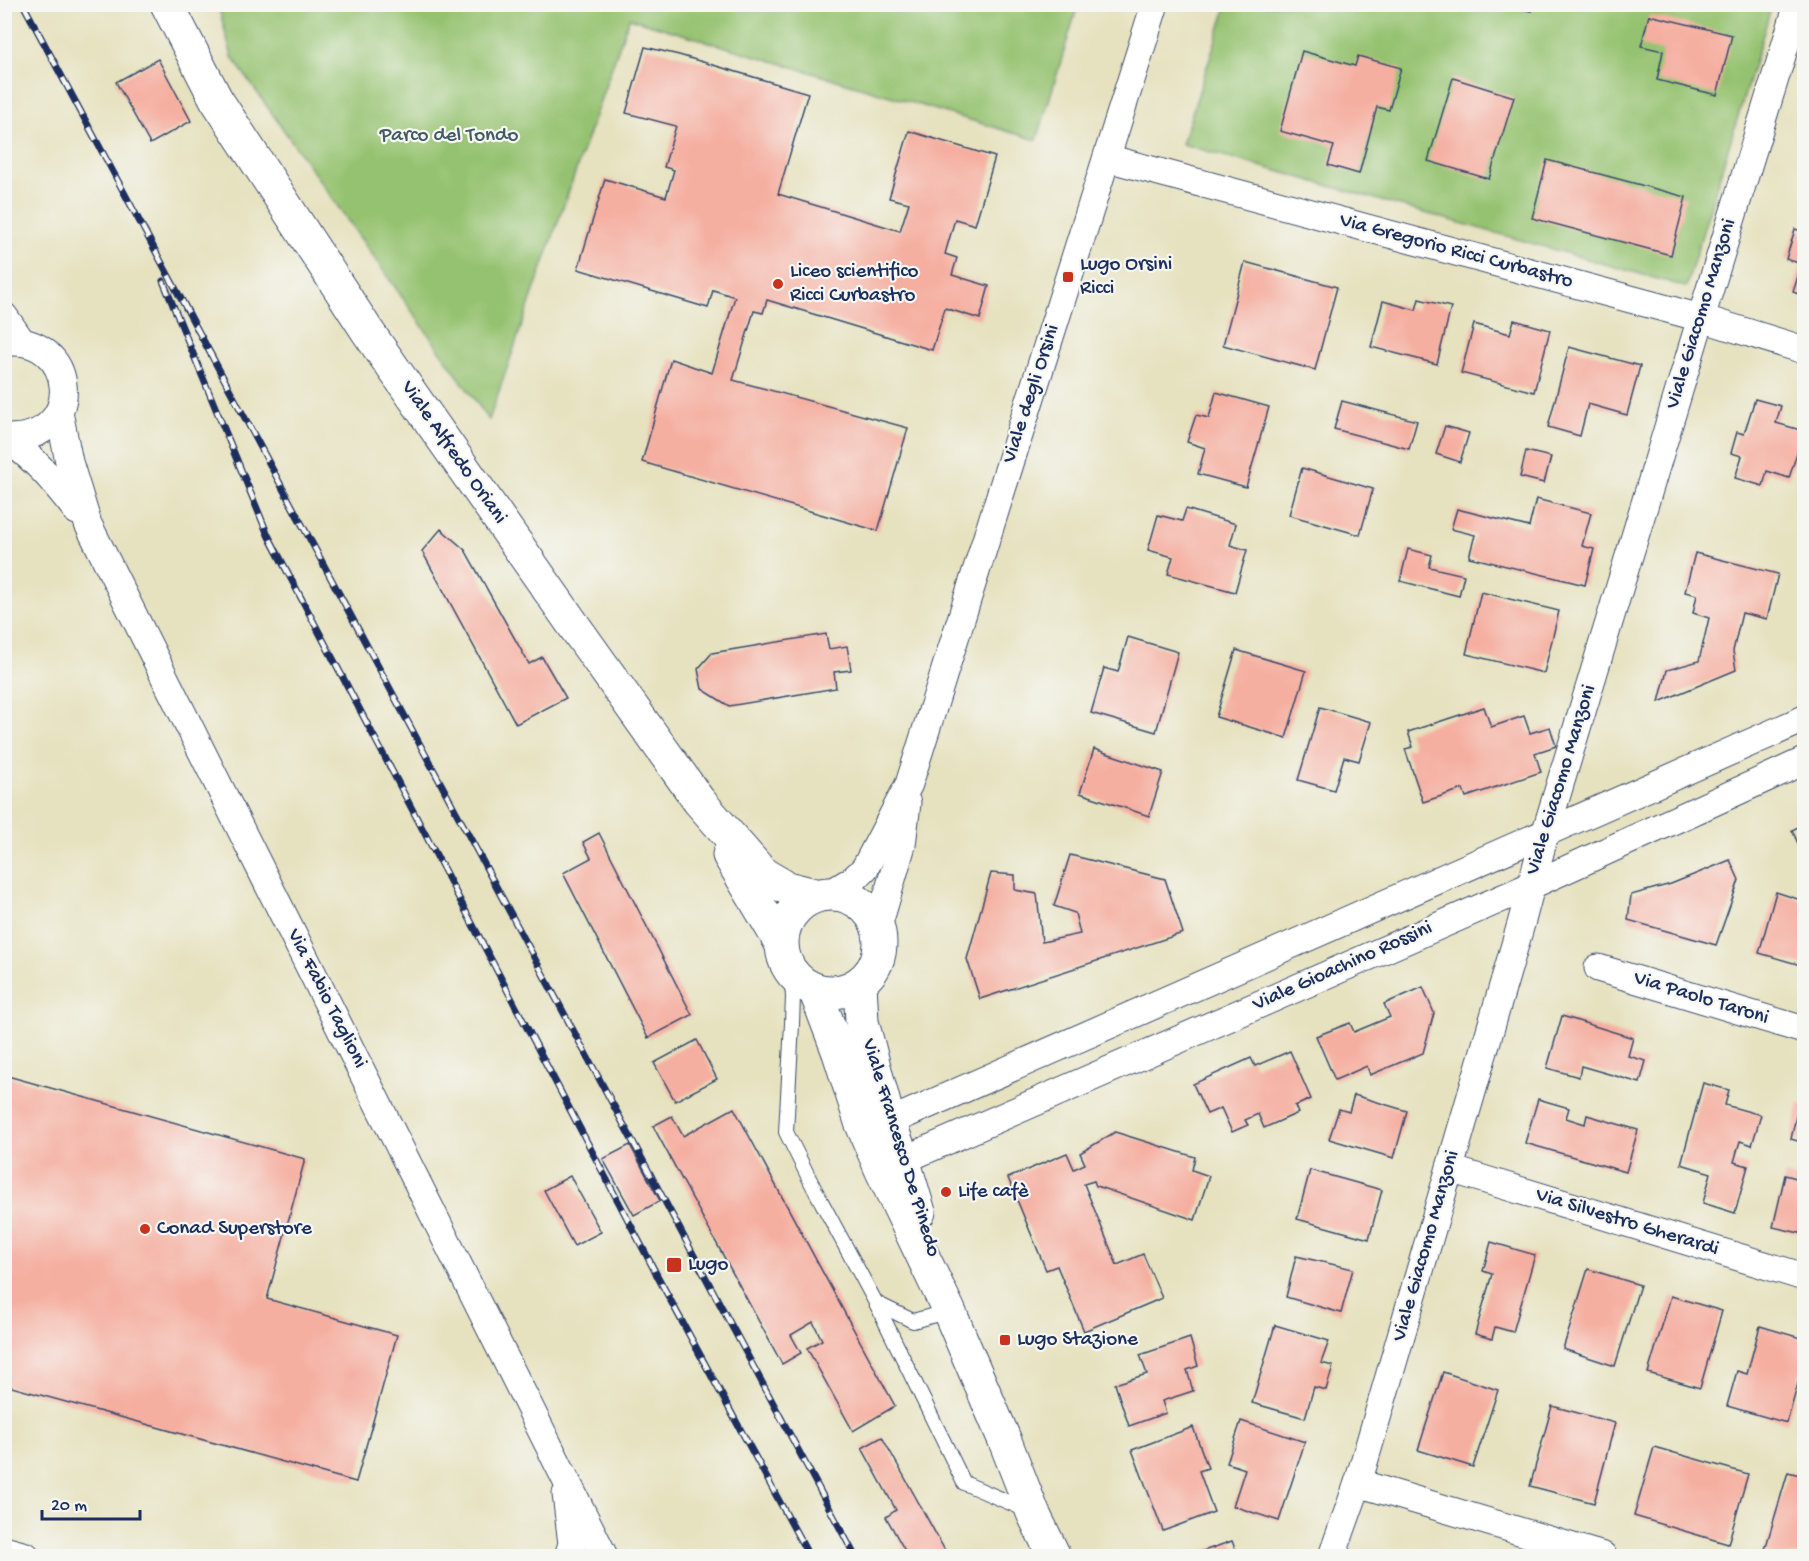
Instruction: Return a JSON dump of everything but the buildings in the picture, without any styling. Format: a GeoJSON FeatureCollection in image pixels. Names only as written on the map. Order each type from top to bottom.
{"type":"FeatureCollection","features":[{"type":"Feature","properties":{"kind":"main road","name":"Viale Alfredo Oriani"},"geometry":{"type":"LineString","coordinates":[[167,4],[216,99],[368,332],[699,801],[763,874],[787,888],[823,894]]}},
{"type":"Feature","properties":{"kind":"main road","name":"Viale Alfredo Oriani"},"geometry":{"type":"LineString","coordinates":[[184,4],[216,99]]}},
{"type":"Feature","properties":{"kind":"main road","name":"Viale Alfredo Oriani"},"geometry":{"type":"LineString","coordinates":[[699,801],[746,886],[796,968]]}},
{"type":"Feature","properties":{"kind":"main road"},"geometry":{"type":"LineString","coordinates":[[823,894],[846,895],[860,902],[871,914],[878,927],[880,943],[878,958],[871,972],[860,983],[838,992],[796,968],[783,927],[790,913],[801,902],[823,894]]}},
{"type":"Feature","properties":{"kind":"main road","name":"Viale Francesco De Pinedo"},"geometry":{"type":"LineString","coordinates":[[796,968],[839,1053],[861,1122],[892,1164],[949,1311],[1033,1513],[1054,1557]]}},
{"type":"Feature","properties":{"kind":"main road","name":"Viale Francesco De Pinedo"},"geometry":{"type":"LineString","coordinates":[[860,983],[862,1022],[889,1122],[892,1164]]}},
{"type":"Feature","properties":{"kind":"street","name":"Viale degli Orsini"},"geometry":{"type":"LineString","coordinates":[[823,894],[854,879],[865,868],[909,784],[1155,4]]}},
{"type":"Feature","properties":{"kind":"street","name":"Viale Giacomo Manzoni"},"geometry":{"type":"LineString","coordinates":[[1332,1557],[1358,1484],[1518,935],[1545,834],[1798,4]]}},
{"type":"Feature","properties":{"kind":"street","name":"Via Gregorio Ricci Curbastro"},"geometry":{"type":"LineString","coordinates":[[1107,158],[1701,318],[1804,350]]}},
{"type":"Feature","properties":{"kind":"street"},"geometry":{"type":"LineString","coordinates":[[4,316],[13,343]]}},
{"type":"Feature","properties":{"kind":"street","name":"Via Fabio Taglioni"},"geometry":{"type":"LineString","coordinates":[[13,343],[36,346],[49,355],[59,368],[63,390],[59,412],[69,462],[87,524],[604,1557]]}},
{"type":"Feature","properties":{"kind":"street"},"geometry":{"type":"LineString","coordinates":[[4,438],[21,439],[38,434],[50,425],[59,412]]}},
{"type":"Feature","properties":{"kind":"street","name":"Via Fabio Taglioni"},"geometry":{"type":"LineString","coordinates":[[4,438],[25,451],[53,480],[87,524]]}},
{"type":"Feature","properties":{"kind":"street","name":"Viale Gioachino Rossini"},"geometry":{"type":"LineString","coordinates":[[889,1122],[1804,718]]}},
{"type":"Feature","properties":{"kind":"street","name":"Viale Gioachino Rossini"},"geometry":{"type":"LineString","coordinates":[[892,1164],[1530,886],[1804,761]]}},
{"type":"Feature","properties":{"kind":"street","name":"Viale degli Orsini"},"geometry":{"type":"LineString","coordinates":[[878,927],[902,845],[909,784]]}},
{"type":"Feature","properties":{"kind":"street","name":"Via Paolo Taroni"},"geometry":{"type":"LineString","coordinates":[[1598,968],[1804,1030]]}},
{"type":"Feature","properties":{"kind":"street","name":"Via Silvestro Gherardi"},"geometry":{"type":"LineString","coordinates":[[1450,1169],[1804,1277]]}},
{"type":"Feature","properties":{"kind":"street","name":"Via Fabio Taglioni"},"geometry":{"type":"LineString","coordinates":[[564,1474],[572,1544],[568,1557]]}},
{"type":"Feature","properties":{"kind":"street"},"geometry":{"type":"LineString","coordinates":[[1358,1484],[1603,1557]]}},
{"type":"Feature","properties":{"kind":"street"},"geometry":{"type":"LineString","coordinates":[[4,1550],[26,1557]]}},
{"type":"Feature","properties":{"kind":"lane"},"geometry":{"type":"LineString","coordinates":[[796,968],[786,1132],[876,1303],[964,1483],[1033,1513]]}},
{"type":"Feature","properties":{"kind":"lane"},"geometry":{"type":"LineString","coordinates":[[876,1303],[913,1321],[949,1311]]}},
{"type":"Feature","properties":{"kind":"green space","name":"Parco del Tondo"},"geometry":{"type":"Polygon","coordinates":[[[218,4],[1078,5],[1037,140],[629,18],[489,420],[232,57],[218,4]]]}},
{"type":"Feature","properties":{"kind":"green space"},"geometry":{"type":"Polygon","coordinates":[[[1227,5],[1772,5],[1686,287],[1182,144],[1227,5]]]}},
{"type":"Feature","properties":{"kind":"railway"},"geometry":{"type":"LineString","coordinates":[[23,4],[855,1556]]}},
{"type":"Feature","properties":{"kind":"railway"},"geometry":{"type":"LineString","coordinates":[[163,281],[268,535],[659,1279],[809,1556]]}},
{"type":"Feature","properties":{"kind":"place","name":"Lugo Orsini Ricci"},"geometry":{"type":"Point","coordinates":[1068,277]}},
{"type":"Feature","properties":{"kind":"place","name":"Liceo scientifico Ricci Curbastro"},"geometry":{"type":"Point","coordinates":[778,284]}},
{"type":"Feature","properties":{"kind":"place","name":"Life cafè"},"geometry":{"type":"Point","coordinates":[946,1192]}},
{"type":"Feature","properties":{"kind":"place","name":"Conad Superstore"},"geometry":{"type":"Point","coordinates":[145,1229]}},
{"type":"Feature","properties":{"kind":"place","name":"Lugo"},"geometry":{"type":"Point","coordinates":[674,1265]}},
{"type":"Feature","properties":{"kind":"place","name":"Lugo Stazione"},"geometry":{"type":"Point","coordinates":[1005,1340]}}]}
